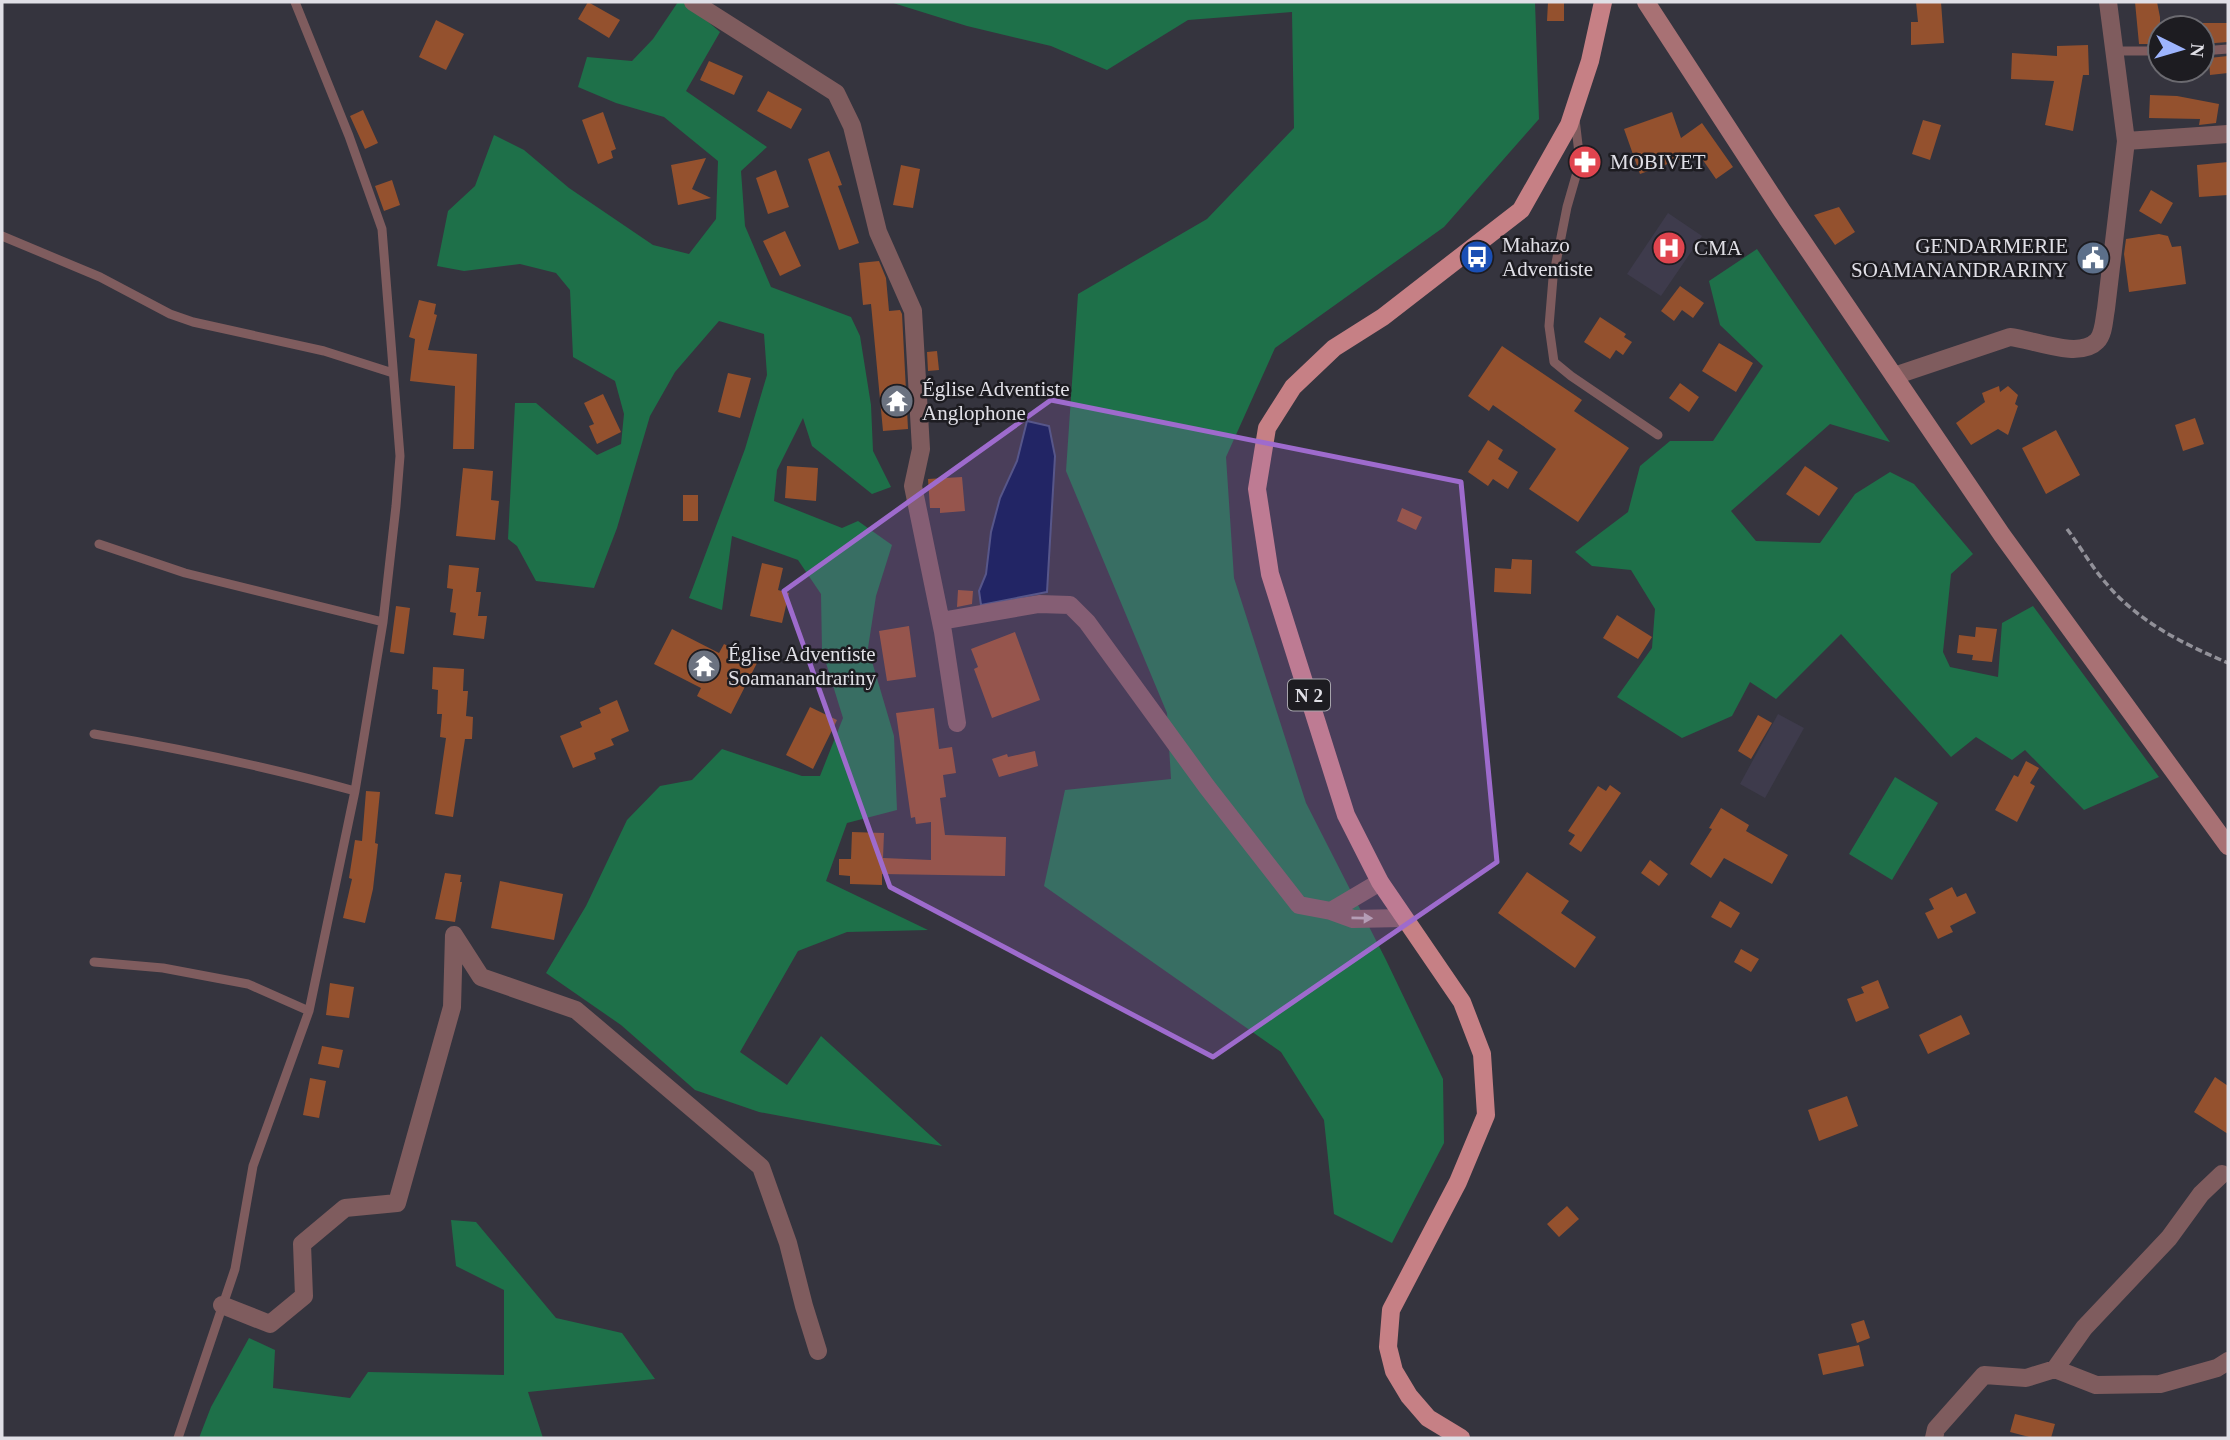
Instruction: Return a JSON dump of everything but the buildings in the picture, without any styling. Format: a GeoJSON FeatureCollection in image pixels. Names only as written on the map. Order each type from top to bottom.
{"type":"FeatureCollection","features":[{"type":"Feature","properties":{"kind":"main road","name":"N 2"},"geometry":{"type":"LineString","coordinates":[[1461,1438],[1428,1418],[1409,1396],[1394,1371],[1388,1348],[1391,1310],[1458,1182],[1486,1115],[1482,1054],[1462,1002],[1380,882],[1346,815],[1270,574],[1257,489],[1267,428],[1293,387],[1334,348],[1383,317],[1521,210],[1569,125],[1590,61],[1603,2]]}},
{"type":"Feature","properties":{"kind":"street"},"geometry":{"type":"LineString","coordinates":[[693,2],[836,93],[852,126],[878,232],[913,311],[921,449],[913,486],[957,723]]}},
{"type":"Feature","properties":{"kind":"street"},"geometry":{"type":"LineString","coordinates":[[1646,2],[1782,211],[2002,535],[2228,846]]}},
{"type":"Feature","properties":{"kind":"street"},"geometry":{"type":"LineString","coordinates":[[1894,376],[2010,337],[2050,347],[2088,346],[2096,342],[2101,335],[2126,141],[2108,2]]}},
{"type":"Feature","properties":{"kind":"street"},"geometry":{"type":"LineString","coordinates":[[2126,141],[2228,134]]}},
{"type":"Feature","properties":{"kind":"street"},"geometry":{"type":"LineString","coordinates":[[940,621],[1039,604],[1070,605],[1087,622],[1299,905],[1331,911],[1353,919],[1403,918]]}},
{"type":"Feature","properties":{"kind":"street"},"geometry":{"type":"LineString","coordinates":[[1331,911],[1380,882]]}},
{"type":"Feature","properties":{"kind":"street"},"geometry":{"type":"LineString","coordinates":[[222,1305],[270,1324],[304,1296],[302,1244],[345,1208],[397,1203],[452,1007],[454,935],[481,977],[576,1010],[761,1167],[788,1243],[818,1351]]}},
{"type":"Feature","properties":{"kind":"street"},"geometry":{"type":"LineString","coordinates":[[1934,1438],[1937,1429],[1984,1375],[2026,1378],[2055,1368],[2084,1328],[2169,1238],[2202,1194],[2221,1174]]}},
{"type":"Feature","properties":{"kind":"street"},"geometry":{"type":"LineString","coordinates":[[2055,1368],[2096,1384],[2160,1384],[2217,1368],[2228,1361]]}},
{"type":"Feature","properties":{"kind":"lane"},"geometry":{"type":"LineString","coordinates":[[178,1438],[235,1269],[253,1166],[309,1011],[355,791],[383,622],[400,456],[382,229],[349,136],[295,2]]}},
{"type":"Feature","properties":{"kind":"lane"},"geometry":{"type":"LineString","coordinates":[[2115,51],[2146,51]]}},
{"type":"Feature","properties":{"kind":"lane"},"geometry":{"type":"LineString","coordinates":[[1574,110],[1580,162],[1567,207],[1553,278],[1549,326],[1554,362],[1658,435]]}},
{"type":"Feature","properties":{"kind":"lane"},"geometry":{"type":"LineString","coordinates":[[2,236],[100,277],[192,323],[324,351],[393,373]]}},
{"type":"Feature","properties":{"kind":"lane"},"geometry":{"type":"LineString","coordinates":[[99,544],[185,573],[383,622]]}},
{"type":"Feature","properties":{"kind":"lane"},"geometry":{"type":"LineString","coordinates":[[94,734],[167,746],[283,771],[355,791]]}},
{"type":"Feature","properties":{"kind":"lane"},"geometry":{"type":"LineString","coordinates":[[94,962],[163,968],[247,984],[309,1011]]}},
{"type":"Feature","properties":{"kind":"path"},"geometry":{"type":"LineString","coordinates":[[2067,528],[2105,583],[2130,608],[2174,639],[2228,663]]}},
{"type":"Feature","properties":{"kind":"highlighted area"},"geometry":{"type":"Polygon","coordinates":[[[1051,400],[1461,482],[1497,862],[1213,1057],[890,887],[784,591],[1051,400]]]}},
{"type":"Feature","properties":{"kind":"shaded area","name":"CMA"},"geometry":{"type":"Polygon","coordinates":[[[1668,213],[1702,236],[1661,296],[1627,274],[1668,213]]]}},
{"type":"Feature","properties":{"kind":"shaded area"},"geometry":{"type":"Polygon","coordinates":[[[1027,421],[1049,426],[1055,456],[1047,592],[981,605],[979,591],[986,574],[991,532],[1000,498],[1017,461],[1027,421]]]}},
{"type":"Feature","properties":{"kind":"shaded area"},"geometry":{"type":"Polygon","coordinates":[[[1778,714],[1804,728],[1765,798],[1740,784],[1778,714]]]}},
{"type":"Feature","properties":{"kind":"green space"},"geometry":{"type":"Polygon","coordinates":[[[678,2],[685,2],[720,32],[686,91],[767,147],[741,171],[745,226],[771,287],[851,317],[860,336],[871,405],[873,451],[891,487],[872,494],[812,446],[803,418],[777,470],[774,501],[842,528],[858,521],[892,545],[876,596],[868,648],[894,736],[897,810],[847,823],[826,881],[928,930],[847,932],[798,951],[740,1052],[787,1085],[821,1036],[942,1146],[759,1112],[695,1090],[621,1025],[546,973],[586,906],[627,820],[660,786],[692,780],[722,749],[802,776],[820,776],[843,718],[822,650],[821,594],[798,560],[732,536],[722,610],[689,598],[745,449],[767,375],[764,334],[719,321],[675,372],[650,416],[617,528],[594,588],[536,581],[517,546],[508,539],[515,403],[536,403],[597,455],[621,444],[624,414],[615,381],[573,357],[570,290],[556,273],[520,264],[464,271],[437,266],[448,211],[475,186],[494,135],[524,150],[569,188],[653,245],[689,254],[716,219],[718,161],[664,117],[616,103],[578,87],[587,57],[632,61],[653,39],[678,2]]]}},
{"type":"Feature","properties":{"kind":"green space"},"geometry":{"type":"Polygon","coordinates":[[[890,2],[1535,2],[1539,119],[1444,227],[1275,348],[1226,457],[1234,578],[1306,803],[1443,1079],[1444,1143],[1392,1243],[1334,1214],[1324,1120],[1281,1052],[1044,886],[1065,790],[1171,779],[1167,713],[1066,471],[1078,294],[1207,219],[1294,128],[1292,12],[1188,20],[1107,70],[1051,46],[967,26],[890,2]]]}},
{"type":"Feature","properties":{"kind":"green space"},"geometry":{"type":"Polygon","coordinates":[[[1757,249],[1890,442],[1830,424],[1731,511],[1756,541],[1820,543],[1855,494],[1890,472],[1914,484],[1973,554],[1951,574],[1943,652],[1950,667],[1998,677],[2002,623],[2033,606],[2159,777],[2084,810],[2025,750],[2012,760],[1976,737],[1951,757],[1841,634],[1776,699],[1750,682],[1732,716],[1682,738],[1617,697],[1652,648],[1655,609],[1631,570],[1592,566],[1575,552],[1628,512],[1640,466],[1670,441],[1713,441],[1763,366],[1720,325],[1709,281],[1757,249]]]}},
{"type":"Feature","properties":{"kind":"green space"},"geometry":{"type":"Polygon","coordinates":[[[1895,777],[1938,803],[1892,880],[1849,854],[1895,777]]]}},
{"type":"Feature","properties":{"kind":"green space"},"geometry":{"type":"Polygon","coordinates":[[[451,1220],[476,1222],[556,1318],[622,1333],[655,1379],[528,1392],[543,1438],[199,1438],[211,1407],[249,1338],[275,1350],[273,1388],[350,1398],[368,1372],[504,1375],[504,1290],[456,1266],[451,1220]]]}},
{"type":"Feature","properties":{"kind":"place","name":"MOBIVET"},"geometry":{"type":"Point","coordinates":[1585,162]}},
{"type":"Feature","properties":{"kind":"place","name":"CMA"},"geometry":{"type":"Point","coordinates":[1669,248]}},
{"type":"Feature","properties":{"kind":"place","name":"Mahazo Adventiste"},"geometry":{"type":"Point","coordinates":[1477,257]}},
{"type":"Feature","properties":{"kind":"place","name":"GENDARMERIE SOAMANANDRARINY"},"geometry":{"type":"Point","coordinates":[2093,258]}},
{"type":"Feature","properties":{"kind":"place","name":"Église Adventiste Anglophone"},"geometry":{"type":"Point","coordinates":[897,401]}},
{"type":"Feature","properties":{"kind":"place","name":"Église Adventiste Soamanandrariny"},"geometry":{"type":"Point","coordinates":[704,666]}}]}
